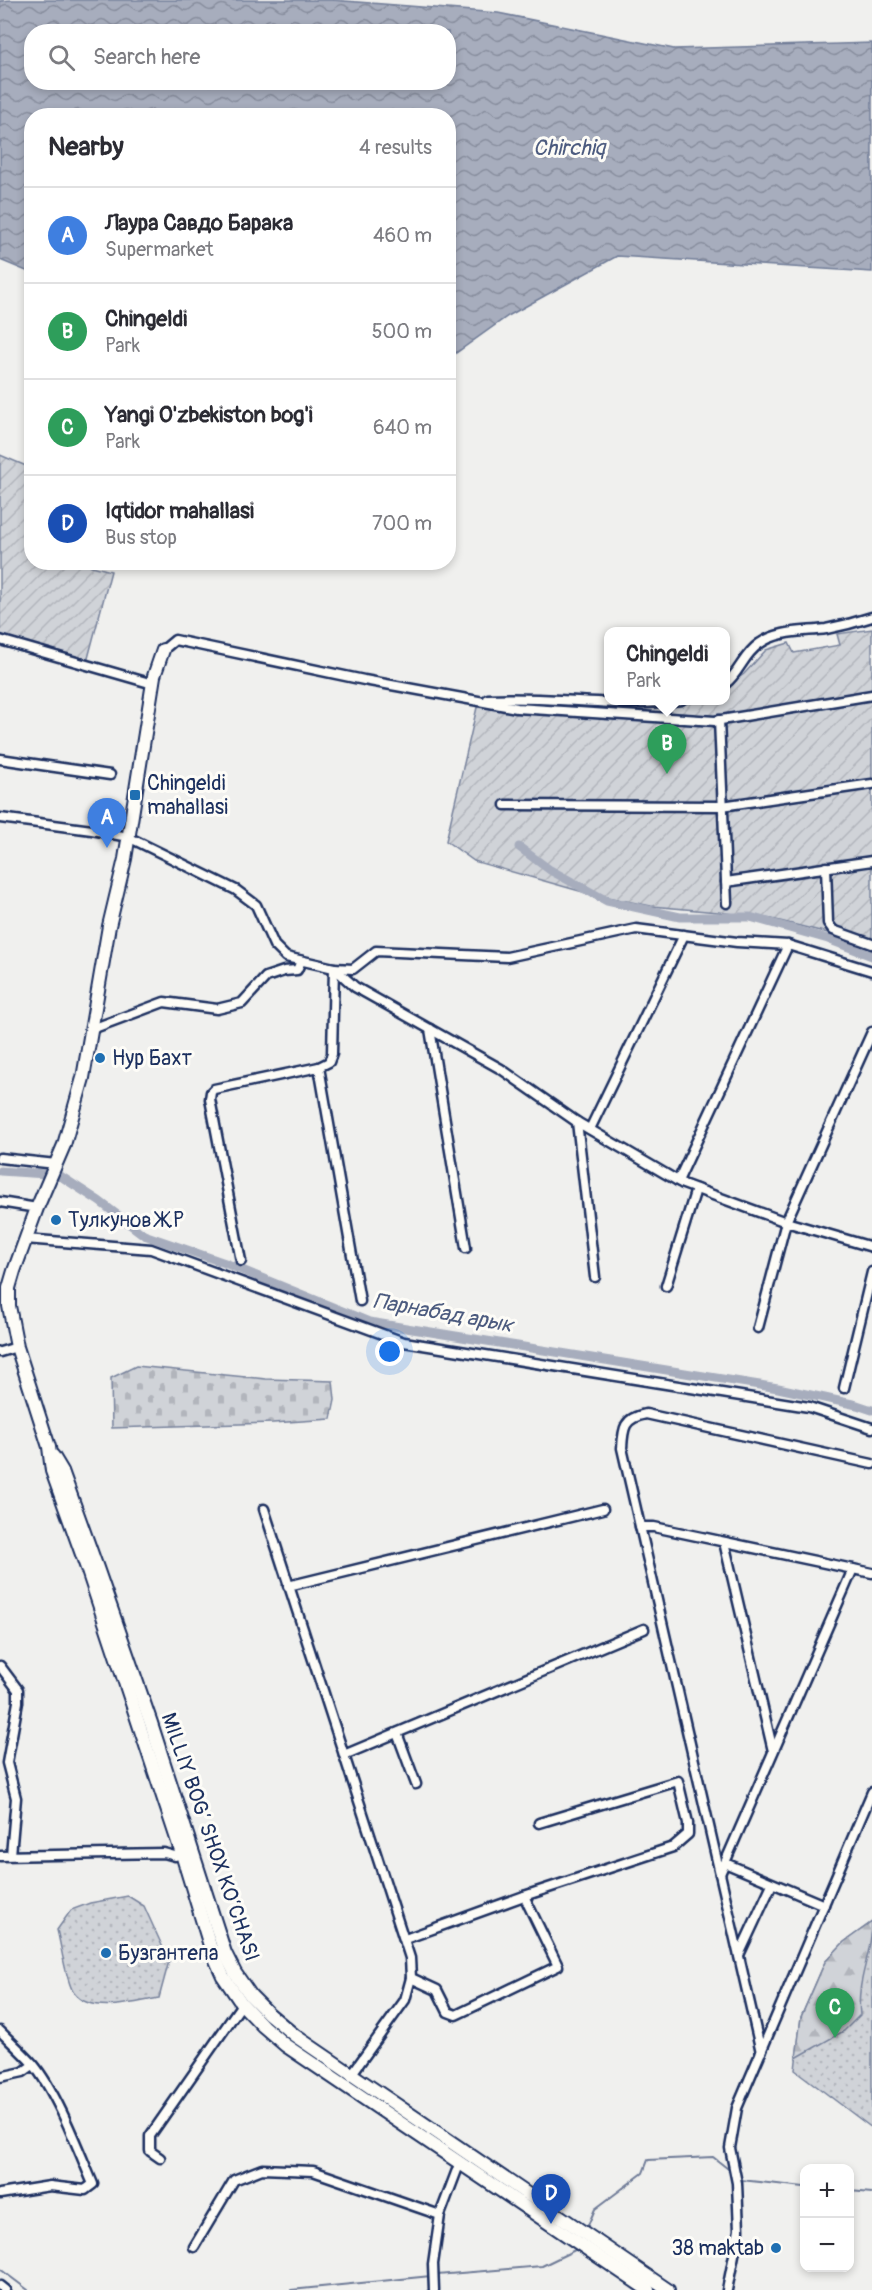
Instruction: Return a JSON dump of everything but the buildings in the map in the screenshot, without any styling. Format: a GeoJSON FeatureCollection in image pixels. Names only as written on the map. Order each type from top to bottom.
{"type":"FeatureCollection","features":[{"type":"Feature","properties":{"kind":"main road","name":"MILLIY BOG‘ SHOX KO‘CHASI"},"geometry":{"type":"LineString","coordinates":[[163,650],[156,667],[128,837],[83,1078],[66,1136],[25,1239],[8,1296],[16,1342],[49,1446],[52,1471],[145,1725],[187,1852],[221,1943],[241,1983],[277,2021],[573,2233]]}},
{"type":"Feature","properties":{"kind":"main road","name":"MILLIY BOG‘ SHOX KO‘CHASI"},"geometry":{"type":"LineString","coordinates":[[187,1852],[211,1949],[223,1976],[242,2004],[263,2026],[285,2045],[460,2162],[662,2288]]}},
{"type":"Feature","properties":{"kind":"main road","name":"MILLIY BOG‘ SHOX KO‘CHASI"},"geometry":{"type":"LineString","coordinates":[[588,2243],[648,2290]]}},
{"type":"Feature","properties":{"kind":"street"},"geometry":{"type":"LineString","coordinates":[[730,679],[749,652],[768,639],[783,634],[845,625],[872,618]]}},
{"type":"Feature","properties":{"kind":"street"},"geometry":{"type":"LineString","coordinates":[[0,640],[153,684]]}},
{"type":"Feature","properties":{"kind":"street"},"geometry":{"type":"LineString","coordinates":[[163,650],[175,640],[364,680],[517,708],[719,720],[872,695]]}},
{"type":"Feature","properties":{"kind":"street"},"geometry":{"type":"LineString","coordinates":[[473,700],[514,698],[604,703]]}},
{"type":"Feature","properties":{"kind":"street"},"geometry":{"type":"LineString","coordinates":[[719,720],[727,903]]}},
{"type":"Feature","properties":{"kind":"street"},"geometry":{"type":"LineString","coordinates":[[0,759],[110,776]]}},
{"type":"Feature","properties":{"kind":"street"},"geometry":{"type":"LineString","coordinates":[[505,805],[722,806],[872,784]]}},
{"type":"Feature","properties":{"kind":"street"},"geometry":{"type":"LineString","coordinates":[[0,818],[128,837],[236,890],[256,905],[279,952],[286,957],[334,968],[356,967],[376,951],[507,957],[636,929],[737,942],[789,945],[872,971]]}},
{"type":"Feature","properties":{"kind":"street"},"geometry":{"type":"LineString","coordinates":[[726,882],[872,861]]}},
{"type":"Feature","properties":{"kind":"street"},"geometry":{"type":"LineString","coordinates":[[826,867],[829,927],[872,944]]}},
{"type":"Feature","properties":{"kind":"street"},"geometry":{"type":"LineString","coordinates":[[590,1129],[684,935]]}},
{"type":"Feature","properties":{"kind":"street"},"geometry":{"type":"LineString","coordinates":[[678,1181],[789,945]]}},
{"type":"Feature","properties":{"kind":"street"},"geometry":{"type":"LineString","coordinates":[[92,1029],[164,1002],[217,1009],[242,1003],[266,977],[284,971],[297,970],[301,961]]}},
{"type":"Feature","properties":{"kind":"street"},"geometry":{"type":"LineString","coordinates":[[334,968],[355,987],[501,1069],[577,1122],[678,1181],[786,1222],[872,1247]]}},
{"type":"Feature","properties":{"kind":"street"},"geometry":{"type":"LineString","coordinates":[[241,1261],[210,1099],[211,1092],[214,1089],[319,1067],[329,1062],[332,1054],[334,968]]}},
{"type":"Feature","properties":{"kind":"street"},"geometry":{"type":"LineString","coordinates":[[430,1029],[466,1248]]}},
{"type":"Feature","properties":{"kind":"street"},"geometry":{"type":"LineString","coordinates":[[758,1328],[786,1222],[872,1032]]}},
{"type":"Feature","properties":{"kind":"street"},"geometry":{"type":"LineString","coordinates":[[319,1067],[360,1301]]}},
{"type":"Feature","properties":{"kind":"street"},"geometry":{"type":"LineString","coordinates":[[577,1122],[595,1277]]}},
{"type":"Feature","properties":{"kind":"street"},"geometry":{"type":"LineString","coordinates":[[0,1158],[56,1164]]}},
{"type":"Feature","properties":{"kind":"street"},"geometry":{"type":"LineString","coordinates":[[666,1286],[696,1189]]}},
{"type":"Feature","properties":{"kind":"street"},"geometry":{"type":"LineString","coordinates":[[0,1202],[37,1208]]}},
{"type":"Feature","properties":{"kind":"street"},"geometry":{"type":"LineString","coordinates":[[25,1239],[151,1249],[404,1342],[808,1407],[872,1428]]}},
{"type":"Feature","properties":{"kind":"street"},"geometry":{"type":"LineString","coordinates":[[844,1388],[872,1272]]}},
{"type":"Feature","properties":{"kind":"street"},"geometry":{"type":"LineString","coordinates":[[0,1352],[16,1342]]}},
{"type":"Feature","properties":{"kind":"street"},"geometry":{"type":"LineString","coordinates":[[761,2052],[622,1448],[623,1433],[627,1422],[636,1416],[646,1414],[872,1464]]}},
{"type":"Feature","properties":{"kind":"street"},"geometry":{"type":"LineString","coordinates":[[264,1509],[410,1958],[411,1978],[408,1993],[351,2075]]}},
{"type":"Feature","properties":{"kind":"street"},"geometry":{"type":"LineString","coordinates":[[288,1586],[603,1509]]}},
{"type":"Feature","properties":{"kind":"street"},"geometry":{"type":"LineString","coordinates":[[640,1527],[654,1527],[872,1573]]}},
{"type":"Feature","properties":{"kind":"street"},"geometry":{"type":"LineString","coordinates":[[724,1542],[773,1752]]}},
{"type":"Feature","properties":{"kind":"street"},"geometry":{"type":"LineString","coordinates":[[720,1874],[852,1569]]}},
{"type":"Feature","properties":{"kind":"street"},"geometry":{"type":"LineString","coordinates":[[344,1755],[644,1629]]}},
{"type":"Feature","properties":{"kind":"street"},"geometry":{"type":"LineString","coordinates":[[0,1666],[18,1690],[7,1763],[16,1798],[11,1855]]}},
{"type":"Feature","properties":{"kind":"street"},"geometry":{"type":"LineString","coordinates":[[397,1733],[416,1784]]}},
{"type":"Feature","properties":{"kind":"street"},"geometry":{"type":"LineString","coordinates":[[405,1939],[524,1896],[673,1847],[688,1834],[688,1823],[678,1781],[539,1823]]}},
{"type":"Feature","properties":{"kind":"street"},"geometry":{"type":"LineString","coordinates":[[727,2290],[739,2230],[736,2182],[730,2148],[737,2108],[872,1792]]}},
{"type":"Feature","properties":{"kind":"street"},"geometry":{"type":"LineString","coordinates":[[0,1856],[164,1853],[175,1856],[187,1852]]}},
{"type":"Feature","properties":{"kind":"street"},"geometry":{"type":"LineString","coordinates":[[725,1863],[824,1905]]}},
{"type":"Feature","properties":{"kind":"street"},"geometry":{"type":"LineString","coordinates":[[739,1955],[772,1884]]}},
{"type":"Feature","properties":{"kind":"street"},"geometry":{"type":"LineString","coordinates":[[411,1978],[437,1990],[448,2012],[456,2015],[558,1966],[524,1896]]}},
{"type":"Feature","properties":{"kind":"street"},"geometry":{"type":"LineString","coordinates":[[160,2158],[150,2151],[150,2136],[242,2004]]}},
{"type":"Feature","properties":{"kind":"street"},"geometry":{"type":"LineString","coordinates":[[0,2031],[33,2065],[55,2102],[93,2184],[85,2190],[50,2186],[0,2194]]}},
{"type":"Feature","properties":{"kind":"street"},"geometry":{"type":"LineString","coordinates":[[0,2077],[23,2072],[33,2065]]}},
{"type":"Feature","properties":{"kind":"street"},"geometry":{"type":"LineString","coordinates":[[434,2290],[433,2276],[440,2215],[460,2162]]}},
{"type":"Feature","properties":{"kind":"street"},"geometry":{"type":"LineString","coordinates":[[194,2247],[234,2180],[262,2169],[313,2171],[440,2215]]}},
{"type":"Feature","properties":{"kind":"street"},"geometry":{"type":"LineString","coordinates":[[0,2286],[5,2290]]}},
{"type":"Feature","properties":{"kind":"green space"},"geometry":{"type":"Polygon","coordinates":[[[0,455],[24,465],[24,570],[111,571],[87,662],[0,636],[0,455]]]}},
{"type":"Feature","properties":{"kind":"green space"},"geometry":{"type":"Polygon","coordinates":[[[872,629],[872,952],[860,941],[772,919],[651,906],[583,892],[474,861],[446,841],[478,703],[673,707],[730,705],[730,684],[744,674],[766,650],[789,643],[794,653],[840,645],[837,634],[872,629]]]}},
{"type":"Feature","properties":{"kind":"green space"},"geometry":{"type":"Polygon","coordinates":[[[136,1366],[266,1379],[333,1381],[335,1400],[331,1419],[112,1428],[111,1378],[136,1366]]]}},
{"type":"Feature","properties":{"kind":"green space"},"geometry":{"type":"Polygon","coordinates":[[[128,1896],[144,1906],[169,1961],[159,1998],[126,2004],[91,2004],[81,2000],[71,1988],[57,1930],[71,1910],[90,1903],[128,1896]]]}},
{"type":"Feature","properties":{"kind":"green space"},"geometry":{"type":"Polygon","coordinates":[[[872,1922],[872,2128],[795,2070],[801,2017],[825,1962],[844,1942],[872,1922]]]}},
{"type":"Feature","properties":{"kind":"green space"},"geometry":{"type":"Polygon","coordinates":[[[872,1922],[870,1946],[860,1990],[860,2015],[844,2031],[796,2058],[801,2017],[825,1962],[844,1942],[872,1922]]]}},
{"type":"Feature","properties":{"kind":"water","name":"Chirchiq"},"geometry":{"type":"Polygon","coordinates":[[[332,0],[498,13],[674,49],[872,43],[872,272],[617,256],[508,316],[456,353],[456,108],[24,108],[24,270],[0,260],[0,1],[332,0]]]}},
{"type":"Feature","properties":{"kind":"waterway"},"geometry":{"type":"LineString","coordinates":[[519,847],[550,870],[607,901],[680,917],[750,917],[828,939],[872,956]]}},
{"type":"Feature","properties":{"kind":"waterway","name":"Парнабад арык"},"geometry":{"type":"LineString","coordinates":[[0,1171],[62,1177],[144,1235],[225,1263],[369,1322],[778,1388],[872,1410]]}},
{"type":"Feature","properties":{"kind":"waterway"},"geometry":{"type":"LineString","coordinates":[[586,2230],[595,2209],[643,2173],[648,2160],[713,2157],[732,2172]]}},
{"type":"Feature","properties":{"kind":"waterway"},"geometry":{"type":"LineString","coordinates":[[738,2178],[800,2187]]}},
{"type":"Feature","properties":{"kind":"waterway"},"geometry":{"type":"LineString","coordinates":[[854,2191],[872,2193]]}},
{"type":"Feature","properties":{"kind":"waterway"},"geometry":{"type":"LineString","coordinates":[[437,2275],[542,2266],[577,2249]]}},
{"type":"Feature","properties":{"kind":"waterway"},"geometry":{"type":"LineString","coordinates":[[0,2269],[28,2290]]}},
{"type":"Feature","properties":{"kind":"waterway"},"geometry":{"type":"LineString","coordinates":[[291,2290],[431,2276]]}},
{"type":"Feature","properties":{"kind":"place","name":"Chingeldi"},"geometry":{"type":"Point","coordinates":[667,774]}},
{"type":"Feature","properties":{"kind":"place","name":"Chingeldi mahallasi"},"geometry":{"type":"Point","coordinates":[135,795]}},
{"type":"Feature","properties":{"kind":"place","name":"Лаура Савдо Барака"},"geometry":{"type":"Point","coordinates":[107,848]}},
{"type":"Feature","properties":{"kind":"place","name":"Нур Бахт"},"geometry":{"type":"Point","coordinates":[100,1058]}},
{"type":"Feature","properties":{"kind":"place","name":"Тулкунов Ж.Р"},"geometry":{"type":"Point","coordinates":[56,1220]}},
{"type":"Feature","properties":{"kind":"place","name":"Бузгантепа"},"geometry":{"type":"Point","coordinates":[106,1953]}},
{"type":"Feature","properties":{"kind":"place","name":"Yangi O'zbekiston bog'i"},"geometry":{"type":"Point","coordinates":[835,2038]}},
{"type":"Feature","properties":{"kind":"place","name":"Iqtidor mahallasi"},"geometry":{"type":"Point","coordinates":[551,2224]}},
{"type":"Feature","properties":{"kind":"place","name":"38 maktab"},"geometry":{"type":"Point","coordinates":[776,2248]}}]}
